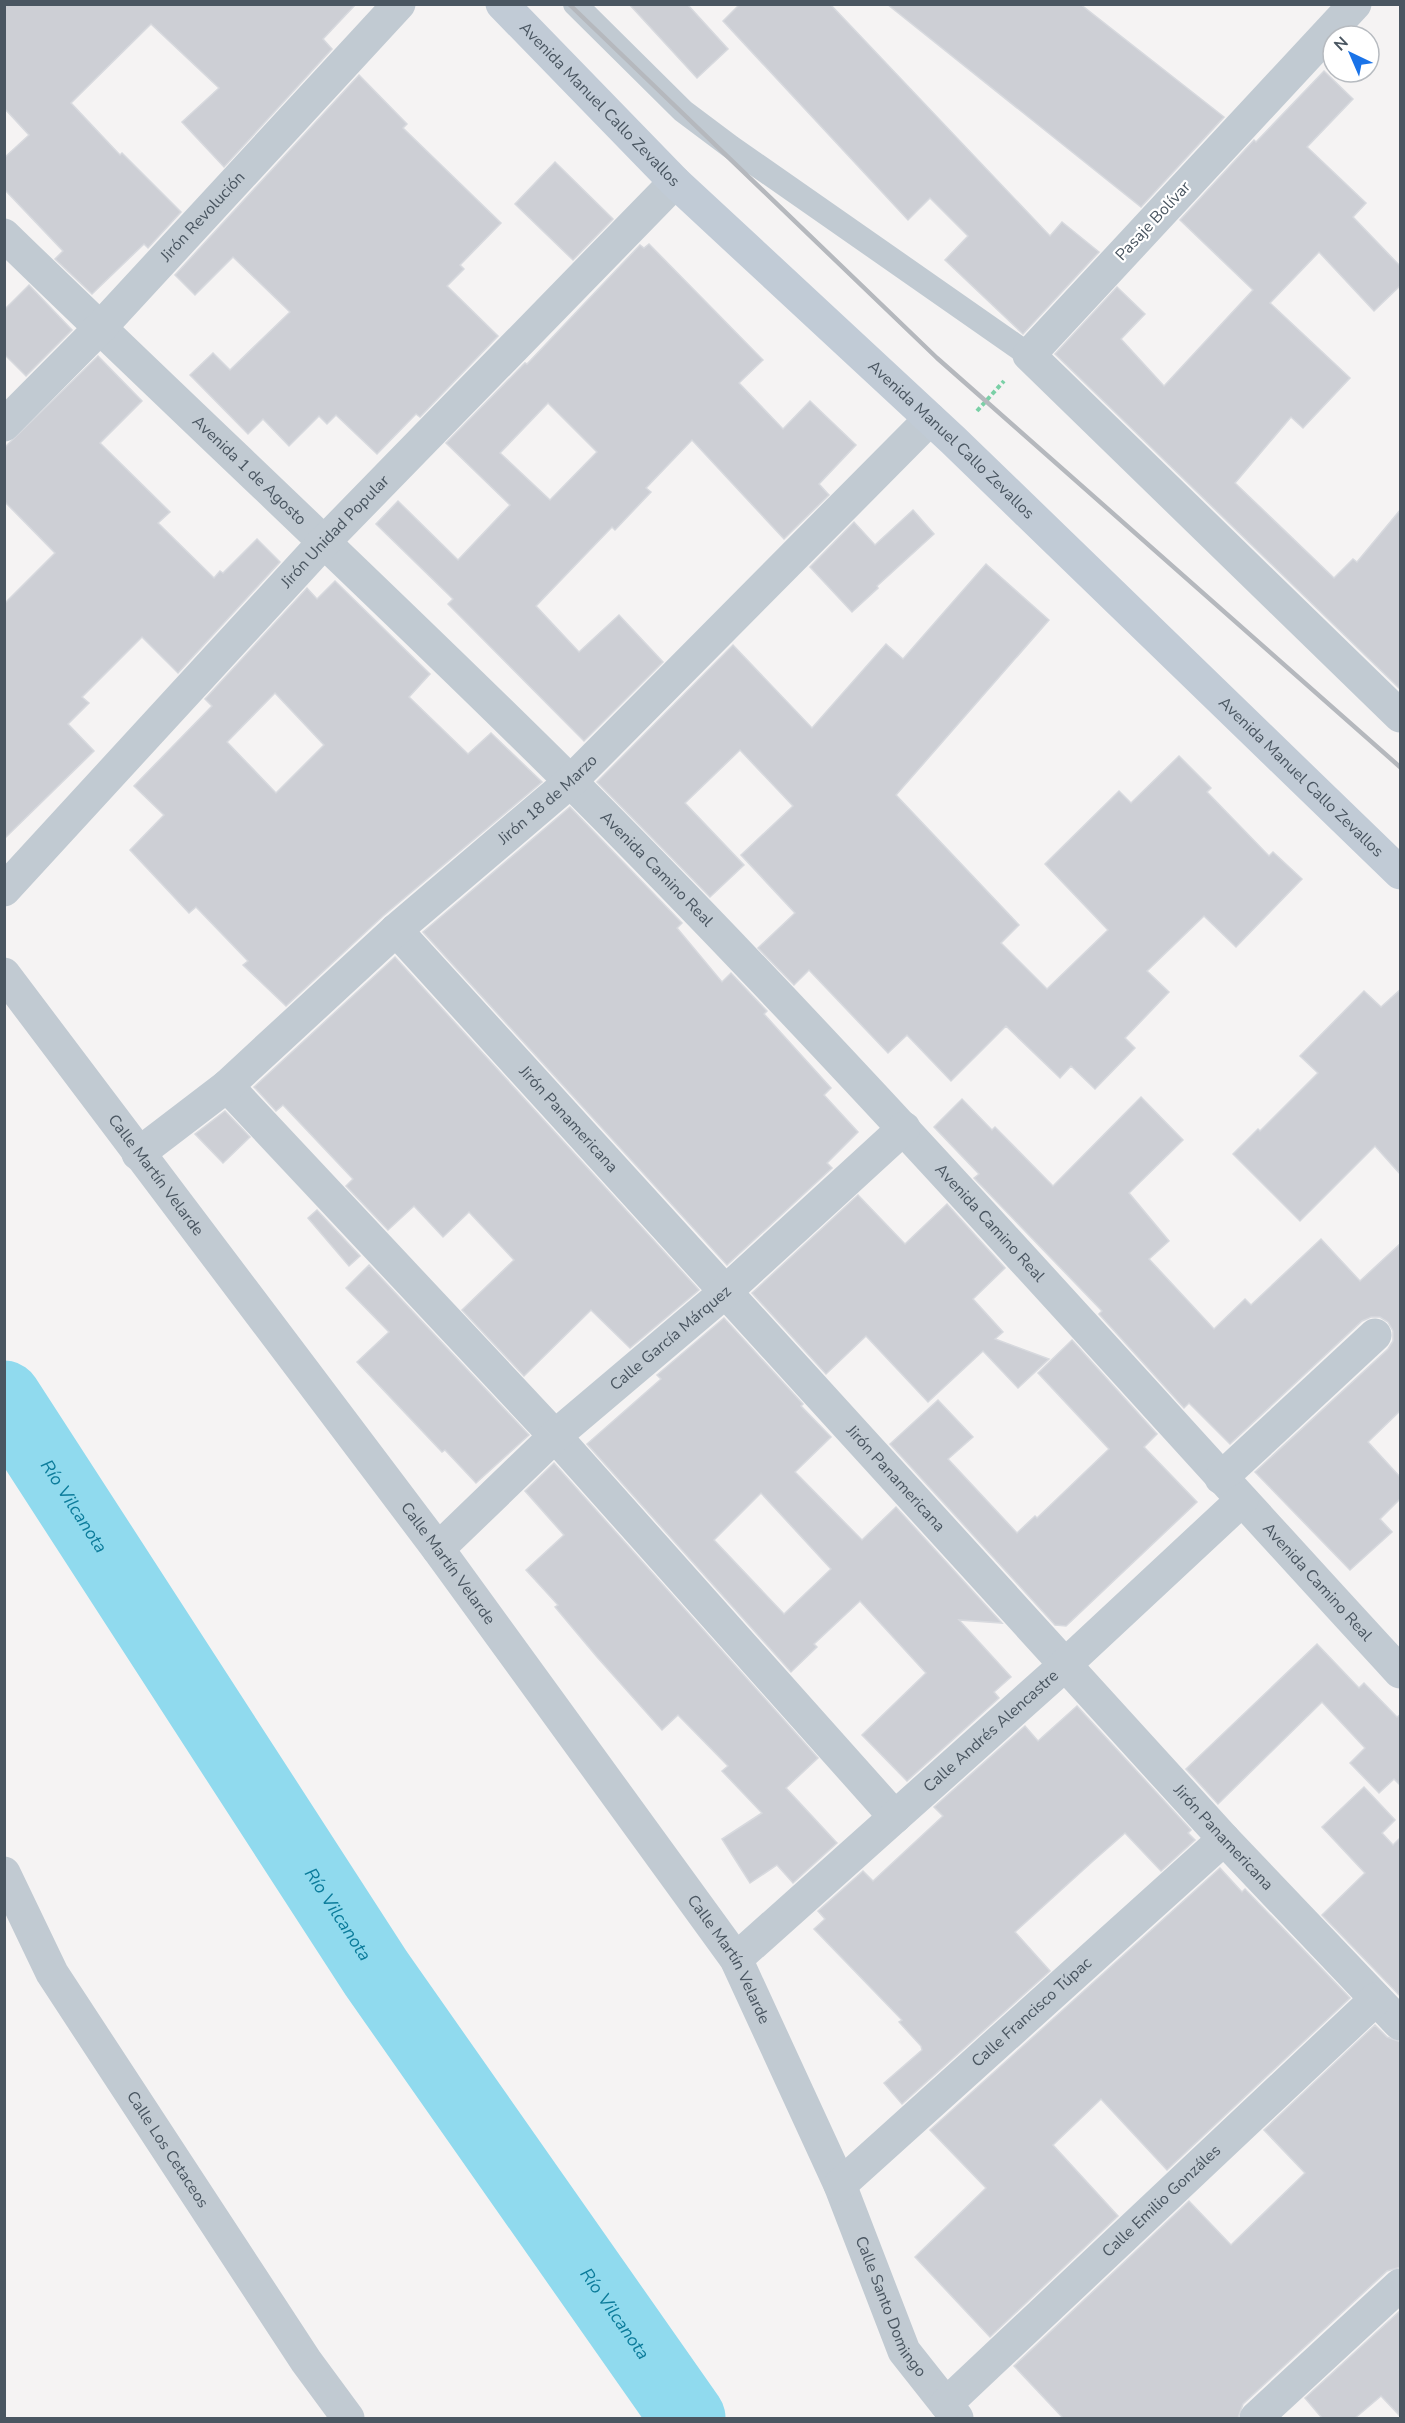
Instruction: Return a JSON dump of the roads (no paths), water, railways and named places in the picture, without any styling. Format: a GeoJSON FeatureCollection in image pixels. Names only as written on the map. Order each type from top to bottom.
{"type":"FeatureCollection","features":[{"type":"Feature","properties":{"kind":"street","name":"Jirón Revolución"},"geometry":{"type":"LineString","coordinates":[[4,425],[100,328],[399,4]]}},
{"type":"Feature","properties":{"kind":"street","name":"Avenida Manuel Callo Zevallos"},"geometry":{"type":"LineString","coordinates":[[502,4],[675,182],[942,429],[1401,873]]}},
{"type":"Feature","properties":{"kind":"street","name":"Pasaje Bolívar"},"geometry":{"type":"LineString","coordinates":[[1029,356],[1355,4]]}},
{"type":"Feature","properties":{"kind":"street","name":"Jirón Unidad Popular"},"geometry":{"type":"LineString","coordinates":[[4,890],[323,543],[675,182]]}},
{"type":"Feature","properties":{"kind":"street","name":"Avenida 1 de Agosto"},"geometry":{"type":"LineString","coordinates":[[4,235],[570,782]]}},
{"type":"Feature","properties":{"kind":"street"},"geometry":{"type":"LineString","coordinates":[[1029,356],[1401,716]]}},
{"type":"Feature","properties":{"kind":"street","name":"Jirón 18 de Marzo"},"geometry":{"type":"LineString","coordinates":[[138,1154],[227,1086],[396,930],[570,782],[942,429]]}},
{"type":"Feature","properties":{"kind":"street","name":"Avenida Camino Real"},"geometry":{"type":"LineString","coordinates":[[570,782],[904,1128],[1231,1489],[1401,1672]]}},
{"type":"Feature","properties":{"kind":"street","name":"Jirón Panamericana"},"geometry":{"type":"LineString","coordinates":[[396,930],[724,1293],[1224,1839],[1401,2024]]}},
{"type":"Feature","properties":{"kind":"street","name":"Calle Martín Velarde"},"geometry":{"type":"LineString","coordinates":[[4,974],[438,1549],[736,1959],[840,2186]]}},
{"type":"Feature","properties":{"kind":"street"},"geometry":{"type":"LineString","coordinates":[[227,1086],[555,1436],[895,1817]]}},
{"type":"Feature","properties":{"kind":"street","name":"Calle García Márquez"},"geometry":{"type":"LineString","coordinates":[[438,1549],[555,1436],[724,1293],[904,1128]]}},
{"type":"Feature","properties":{"kind":"street","name":"Calle Andrés Alencastre"},"geometry":{"type":"LineString","coordinates":[[736,1959],[1066,1665],[1375,1335]]}},
{"type":"Feature","properties":{"kind":"street","name":"Calle Francisco Túpac"},"geometry":{"type":"LineString","coordinates":[[840,2186],[1224,1839]]}},
{"type":"Feature","properties":{"kind":"street","name":"Calle Los Cetaceos"},"geometry":{"type":"LineString","coordinates":[[4,1873],[52,1973],[306,2361],[348,2418]]}},
{"type":"Feature","properties":{"kind":"street","name":"Calle Emilio Gonzáles"},"geometry":{"type":"LineString","coordinates":[[951,2411],[1376,1999]]}},
{"type":"Feature","properties":{"kind":"street","name":"Calle Santo Domingo"},"geometry":{"type":"LineString","coordinates":[[840,2186],[904,2350],[951,2411]]}},
{"type":"Feature","properties":{"kind":"street"},"geometry":{"type":"LineString","coordinates":[[1256,2418],[1401,2284]]}},
{"type":"Feature","properties":{"kind":"lane"},"geometry":{"type":"LineString","coordinates":[[575,4],[683,111],[1029,356]]}},
{"type":"Feature","properties":{"kind":"waterway","name":"Río Vilcanota"},"geometry":{"type":"LineString","coordinates":[[4,1398],[376,1973],[688,2418]]}},
{"type":"Feature","properties":{"kind":"railway"},"geometry":{"type":"LineString","coordinates":[[569,4],[937,358],[1400,767]]}}]}
